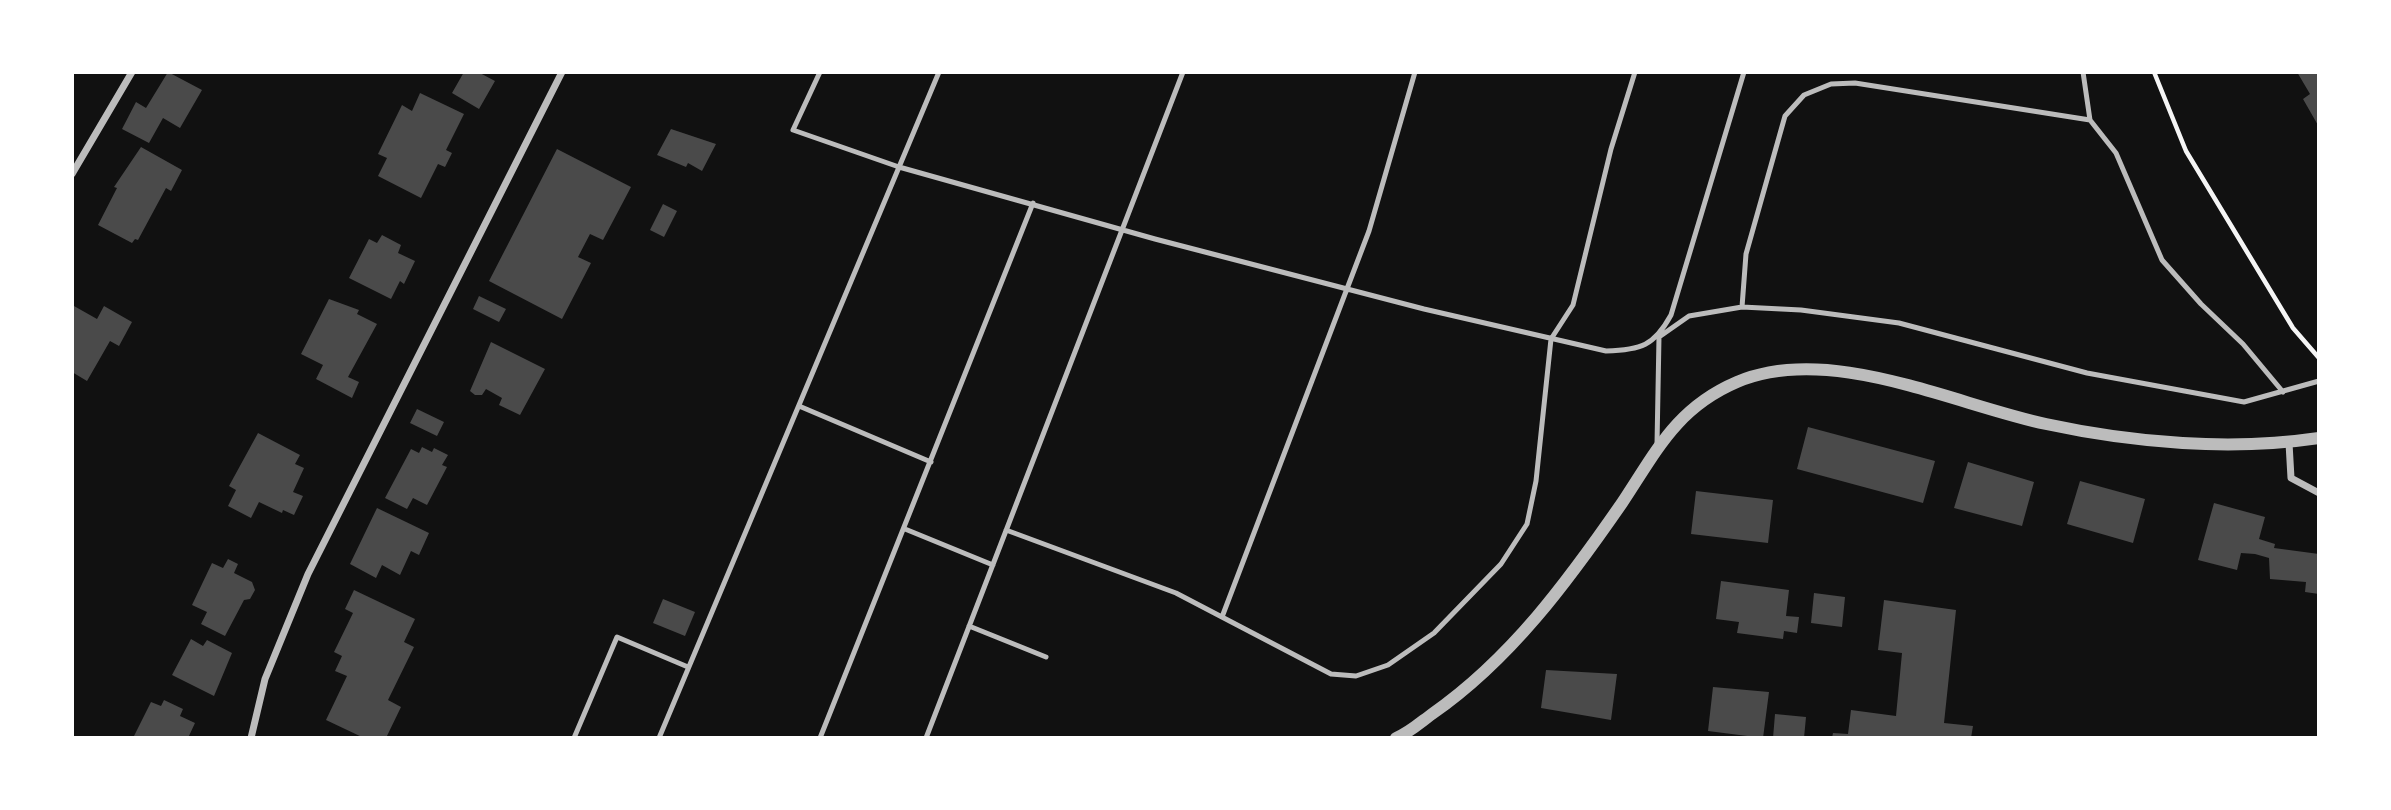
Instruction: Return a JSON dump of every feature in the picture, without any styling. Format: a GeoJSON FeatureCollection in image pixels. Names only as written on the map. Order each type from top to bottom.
{"type":"FeatureCollection","features":[{"type":"Feature","properties":{"kind":"street"},"geometry":{"type":"LineString","coordinates":[[72,174],[132,72]]}},
{"type":"Feature","properties":{"kind":"street"},"geometry":{"type":"LineString","coordinates":[[251,738],[265,679],[308,573],[562,72]]}},
{"type":"Feature","properties":{"kind":"street"},"geometry":{"type":"LineString","coordinates":[[1400,738],[1456,698],[1542,614],[1623,502],[1657,447],[1692,407],[1737,382],[1778,369],[1823,369],[1892,383],[2046,425],[2099,433],[2163,441],[2289,443],[2319,438]]}},
{"type":"Feature","properties":{"kind":"street"},"geometry":{"type":"LineString","coordinates":[[2289,443],[2291,478],[2319,493]]}},
{"type":"Feature","properties":{"kind":"lane"},"geometry":{"type":"LineString","coordinates":[[820,72],[793,130],[900,167],[1033,204],[1347,289],[1606,351],[1629,351],[1659,337],[1689,316],[1742,307],[1816,311],[1899,323],[2087,373],[2244,402],[2319,382]]}},
{"type":"Feature","properties":{"kind":"lane"},"geometry":{"type":"LineString","coordinates":[[659,738],[939,72]]}},
{"type":"Feature","properties":{"kind":"lane"},"geometry":{"type":"LineString","coordinates":[[926,738],[1183,72]]}},
{"type":"Feature","properties":{"kind":"lane"},"geometry":{"type":"LineString","coordinates":[[1222,617],[1369,231],[1415,72]]}},
{"type":"Feature","properties":{"kind":"lane"},"geometry":{"type":"LineString","coordinates":[[1006,530],[1176,593],[1331,674],[1356,676],[1388,665],[1434,633],[1502,564],[1527,524],[1536,481],[1551,338],[1573,305],[1611,149],[1634,72]]}},
{"type":"Feature","properties":{"kind":"lane"},"geometry":{"type":"LineString","coordinates":[[1657,447],[1659,337],[1671,315],[1744,72]]}},
{"type":"Feature","properties":{"kind":"lane"},"geometry":{"type":"LineString","coordinates":[[2083,72],[2090,120],[2116,153],[2162,260],[2201,304],[2244,344],[2283,392]]}},
{"type":"Feature","properties":{"kind":"lane"},"geometry":{"type":"LineString","coordinates":[[1742,307],[1746,254],[1785,116],[1804,95],[1831,84],[1855,83],[2090,120]]}},
{"type":"Feature","properties":{"kind":"lane"},"geometry":{"type":"LineString","coordinates":[[820,738],[1033,204]]}},
{"type":"Feature","properties":{"kind":"lane"},"geometry":{"type":"LineString","coordinates":[[799,406],[931,462]]}},
{"type":"Feature","properties":{"kind":"lane"},"geometry":{"type":"LineString","coordinates":[[905,529],[993,565]]}},
{"type":"Feature","properties":{"kind":"lane"},"geometry":{"type":"LineString","coordinates":[[969,626],[1046,657]]}},
{"type":"Feature","properties":{"kind":"lane"},"geometry":{"type":"LineString","coordinates":[[574,738],[617,637],[688,667]]}},
{"type":"Feature","properties":{"kind":"path"},"geometry":{"type":"LineString","coordinates":[[2154,72],[2186,151],[2293,328],[2319,358]]}},
{"type":"Feature","properties":{"kind":"building"},"geometry":{"type":"Polygon","coordinates":[[[168,72],[202,90],[180,128],[163,118],[149,143],[122,129],[136,102],[146,108],[168,72]]]}},
{"type":"Feature","properties":{"kind":"building"},"geometry":{"type":"Polygon","coordinates":[[[464,72],[478,72],[495,81],[479,109],[452,93],[464,72]]]}},
{"type":"Feature","properties":{"kind":"building"},"geometry":{"type":"Polygon","coordinates":[[[2297,72],[2319,72],[2319,127],[2303,99],[2310,94],[2297,72]]]}},
{"type":"Feature","properties":{"kind":"building"},"geometry":{"type":"Polygon","coordinates":[[[420,93],[464,114],[446,150],[452,153],[445,167],[438,164],[421,198],[378,176],[387,158],[378,154],[402,105],[412,111],[420,93]]]}},
{"type":"Feature","properties":{"kind":"building"},"geometry":{"type":"Polygon","coordinates":[[[671,129],[716,144],[702,171],[688,163],[686,167],[657,155],[671,129]]]}},
{"type":"Feature","properties":{"kind":"building"},"geometry":{"type":"Polygon","coordinates":[[[141,147],[182,170],[171,191],[166,188],[138,240],[135,239],[132,243],[98,225],[117,188],[114,187],[141,147]]]}},
{"type":"Feature","properties":{"kind":"building"},"geometry":{"type":"Polygon","coordinates":[[[557,149],[631,187],[603,240],[590,234],[578,257],[591,263],[562,319],[489,281],[557,149]]]}},
{"type":"Feature","properties":{"kind":"building"},"geometry":{"type":"Polygon","coordinates":[[[663,204],[677,211],[664,237],[650,230],[663,204]]]}},
{"type":"Feature","properties":{"kind":"building"},"geometry":{"type":"Polygon","coordinates":[[[382,235],[401,245],[398,253],[415,261],[404,284],[400,281],[391,299],[349,278],[369,239],[377,243],[382,235]]]}},
{"type":"Feature","properties":{"kind":"building"},"geometry":{"type":"Polygon","coordinates":[[[479,296],[506,309],[499,322],[473,309],[479,296]]]}},
{"type":"Feature","properties":{"kind":"building"},"geometry":{"type":"Polygon","coordinates":[[[329,299],[359,310],[357,314],[377,324],[348,377],[359,382],[352,398],[316,379],[323,365],[301,354],[329,299]]]}},
{"type":"Feature","properties":{"kind":"building"},"geometry":{"type":"Polygon","coordinates":[[[74,306],[97,319],[104,306],[132,322],[119,346],[110,341],[87,381],[72,372],[74,306]]]}},
{"type":"Feature","properties":{"kind":"building"},"geometry":{"type":"Polygon","coordinates":[[[491,342],[545,369],[520,415],[499,405],[502,398],[486,389],[482,395],[475,395],[470,391],[491,342]]]}},
{"type":"Feature","properties":{"kind":"building"},"geometry":{"type":"Polygon","coordinates":[[[417,409],[444,422],[437,436],[410,423],[417,409]]]}},
{"type":"Feature","properties":{"kind":"building"},"geometry":{"type":"Polygon","coordinates":[[[1808,427],[1935,461],[1923,503],[1797,469],[1808,427]]]}},
{"type":"Feature","properties":{"kind":"building"},"geometry":{"type":"Polygon","coordinates":[[[258,433],[300,455],[295,464],[304,468],[293,492],[303,496],[294,515],[283,510],[282,513],[259,502],[251,518],[228,506],[236,490],[229,486],[258,433]]]}},
{"type":"Feature","properties":{"kind":"building"},"geometry":{"type":"Polygon","coordinates":[[[422,447],[432,452],[434,448],[448,455],[442,465],[447,467],[427,505],[413,498],[407,509],[385,498],[411,449],[419,453],[422,447]]]}},
{"type":"Feature","properties":{"kind":"building"},"geometry":{"type":"Polygon","coordinates":[[[1968,462],[2034,482],[2022,526],[1954,508],[1968,462]]]}},
{"type":"Feature","properties":{"kind":"building"},"geometry":{"type":"Polygon","coordinates":[[[2080,481],[2145,499],[2133,543],[2067,524],[2080,481]]]}},
{"type":"Feature","properties":{"kind":"building"},"geometry":{"type":"Polygon","coordinates":[[[1696,491],[1773,500],[1768,543],[1691,534],[1696,491]]]}},
{"type":"Feature","properties":{"kind":"building"},"geometry":{"type":"Polygon","coordinates":[[[2214,503],[2265,517],[2259,539],[2275,544],[2274,548],[2319,554],[2319,594],[2305,592],[2306,582],[2270,579],[2269,558],[2255,554],[2241,553],[2237,570],[2198,560],[2214,503]]]}},
{"type":"Feature","properties":{"kind":"building"},"geometry":{"type":"Polygon","coordinates":[[[377,508],[429,533],[419,555],[411,551],[400,575],[382,565],[376,578],[350,564],[377,508]]]}},
{"type":"Feature","properties":{"kind":"building"},"geometry":{"type":"Polygon","coordinates":[[[228,559],[238,564],[234,573],[252,582],[255,590],[250,599],[244,600],[225,636],[201,624],[207,612],[192,605],[212,563],[223,568],[228,559]]]}},
{"type":"Feature","properties":{"kind":"building"},"geometry":{"type":"Polygon","coordinates":[[[1721,581],[1789,590],[1786,616],[1799,617],[1797,633],[1784,631],[1783,639],[1737,633],[1739,622],[1716,619],[1721,581]]]}},
{"type":"Feature","properties":{"kind":"building"},"geometry":{"type":"Polygon","coordinates":[[[354,590],[415,619],[404,642],[414,647],[388,700],[401,707],[386,738],[364,738],[326,720],[347,676],[335,671],[342,656],[334,652],[353,613],[345,609],[354,590]]]}},
{"type":"Feature","properties":{"kind":"building"},"geometry":{"type":"Polygon","coordinates":[[[1814,593],[1845,597],[1842,627],[1811,623],[1814,593]]]}},
{"type":"Feature","properties":{"kind":"building"},"geometry":{"type":"Polygon","coordinates":[[[663,599],[695,612],[685,636],[653,623],[663,599]]]}},
{"type":"Feature","properties":{"kind":"building"},"geometry":{"type":"Polygon","coordinates":[[[1884,600],[1956,610],[1944,723],[1973,726],[1971,738],[1832,738],[1833,733],[1848,734],[1851,710],[1896,716],[1902,653],[1878,650],[1884,600]]]}},
{"type":"Feature","properties":{"kind":"building"},"geometry":{"type":"Polygon","coordinates":[[[191,639],[203,646],[207,640],[232,653],[214,696],[172,675],[191,639]]]}},
{"type":"Feature","properties":{"kind":"building"},"geometry":{"type":"Polygon","coordinates":[[[1546,670],[1617,674],[1611,720],[1541,708],[1546,670]]]}},
{"type":"Feature","properties":{"kind":"building"},"geometry":{"type":"Polygon","coordinates":[[[1713,687],[1769,692],[1763,738],[1708,731],[1713,687]]]}},
{"type":"Feature","properties":{"kind":"building"},"geometry":{"type":"Polygon","coordinates":[[[164,700],[183,709],[180,716],[195,723],[188,738],[134,736],[151,702],[161,706],[164,700]]]}},
{"type":"Feature","properties":{"kind":"building"},"geometry":{"type":"Polygon","coordinates":[[[1775,714],[1806,717],[1804,738],[1773,738],[1775,714]]]}}]}
